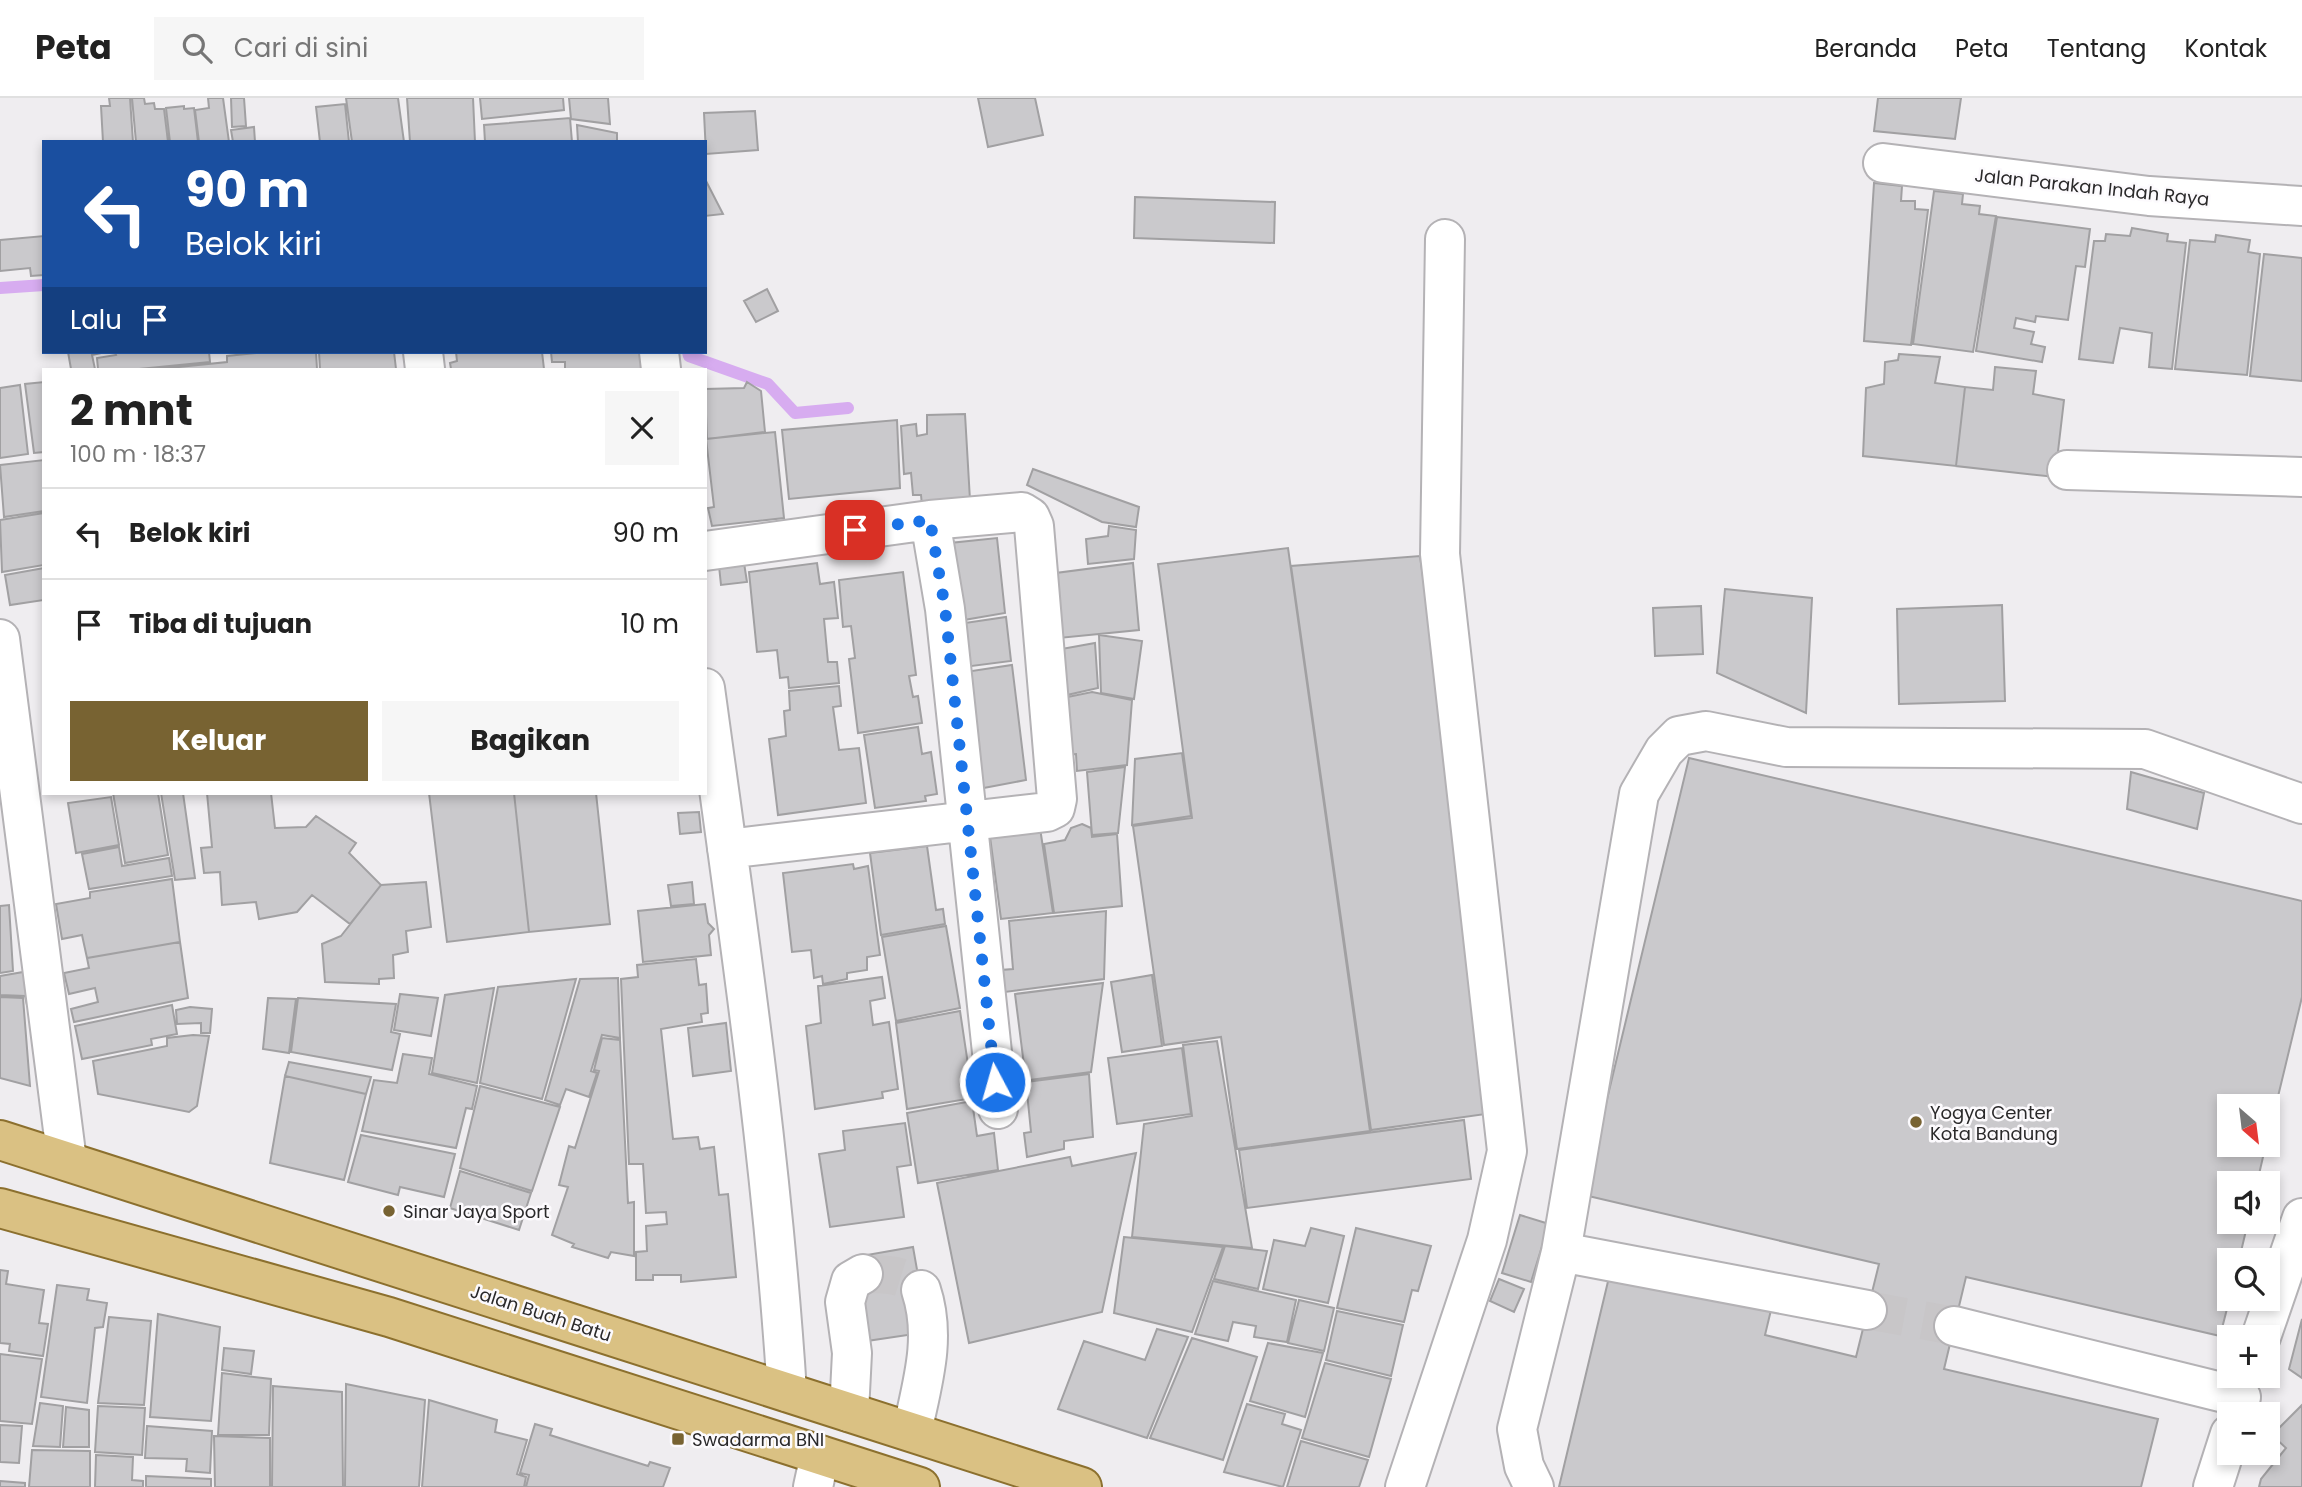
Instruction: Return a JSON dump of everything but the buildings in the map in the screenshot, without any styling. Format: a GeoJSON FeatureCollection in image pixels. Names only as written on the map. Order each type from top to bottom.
{"type":"FeatureCollection","features":[{"type":"Feature","properties":{"kind":"main road","name":"Jalan Buah Batu"},"geometry":{"type":"LineString","coordinates":[[0,1140],[1083,1487]]}},
{"type":"Feature","properties":{"kind":"main road"},"geometry":{"type":"LineString","coordinates":[[0,1208],[389,1317],[817,1471],[901,1484]]}},
{"type":"Feature","properties":{"kind":"street","name":"Jalan Parakan Indah Raya"},"geometry":{"type":"LineString","coordinates":[[1883,163],[2148,196],[2302,206]]}},
{"type":"Feature","properties":{"kind":"street"},"geometry":{"type":"LineString","coordinates":[[1405,1487],[1488,1240],[1507,1151],[1440,555],[1445,239]]}},
{"type":"Feature","properties":{"kind":"street"},"geometry":{"type":"LineString","coordinates":[[2067,470],[2302,477]]}},
{"type":"Feature","properties":{"kind":"street"},"geometry":{"type":"LineString","coordinates":[[707,551],[930,520],[1022,512],[1030,517],[1034,526],[1057,799],[1055,808],[1047,812],[965,819],[727,849]]}},
{"type":"Feature","properties":{"kind":"street"},"geometry":{"type":"LineString","coordinates":[[930,520],[945,608],[965,819],[998,1109]]}},
{"type":"Feature","properties":{"kind":"street"},"geometry":{"type":"LineString","coordinates":[[0,639],[67,1161]]}},
{"type":"Feature","properties":{"kind":"street"},"geometry":{"type":"LineString","coordinates":[[707,703],[743,964],[782,1311],[787,1392]]}},
{"type":"Feature","properties":{"kind":"street"},"geometry":{"type":"LineString","coordinates":[[1534,1487],[1524,1466],[1517,1429],[1561,1252],[1639,794],[1664,751],[1679,736],[1706,731],[1786,747],[2145,749],[2302,803]]}},
{"type":"Feature","properties":{"kind":"street"},"geometry":{"type":"LineString","coordinates":[[2265,1325],[2302,1218]]}},
{"type":"Feature","properties":{"kind":"street"},"geometry":{"type":"LineString","coordinates":[[1561,1252],[1867,1310]]}},
{"type":"Feature","properties":{"kind":"street"},"geometry":{"type":"LineString","coordinates":[[849,1412],[852,1353],[845,1302],[851,1281],[863,1274]]}},
{"type":"Feature","properties":{"kind":"street"},"geometry":{"type":"LineString","coordinates":[[912,1432],[929,1351],[929,1325],[920,1290]]}},
{"type":"Feature","properties":{"kind":"street"},"geometry":{"type":"LineString","coordinates":[[1954,1326],[2241,1395]]}},
{"type":"Feature","properties":{"kind":"street"},"geometry":{"type":"LineString","coordinates":[[2213,1487],[2220,1465]]}},
{"type":"Feature","properties":{"kind":"waterway"},"geometry":{"type":"LineString","coordinates":[[0,288],[42,285]]}},
{"type":"Feature","properties":{"kind":"waterway"},"geometry":{"type":"LineString","coordinates":[[688,354],[768,384],[795,413],[848,408]]}},
{"type":"Feature","properties":{"kind":"tunnel"},"geometry":{"type":"LineString","coordinates":[[863,1274],[901,1277],[921,1290]]}},
{"type":"Feature","properties":{"kind":"tunnel"},"geometry":{"type":"LineString","coordinates":[[1867,1310],[1954,1326]]}},
{"type":"Feature","properties":{"kind":"place","name":"Yogya Center Kota Bandung"},"geometry":{"type":"Point","coordinates":[1916,1122]}},
{"type":"Feature","properties":{"kind":"place","name":"Sinar Jaya Sport"},"geometry":{"type":"Point","coordinates":[389,1211]}},
{"type":"Feature","properties":{"kind":"place","name":"Swadarma BNI"},"geometry":{"type":"Point","coordinates":[678,1439]}},
{"type":"Feature","properties":{"kind":"route"},"geometry":{"type":"LineString","coordinates":[[855,530],[930,520],[945,608],[965,819],[995,1082]]}}]}
